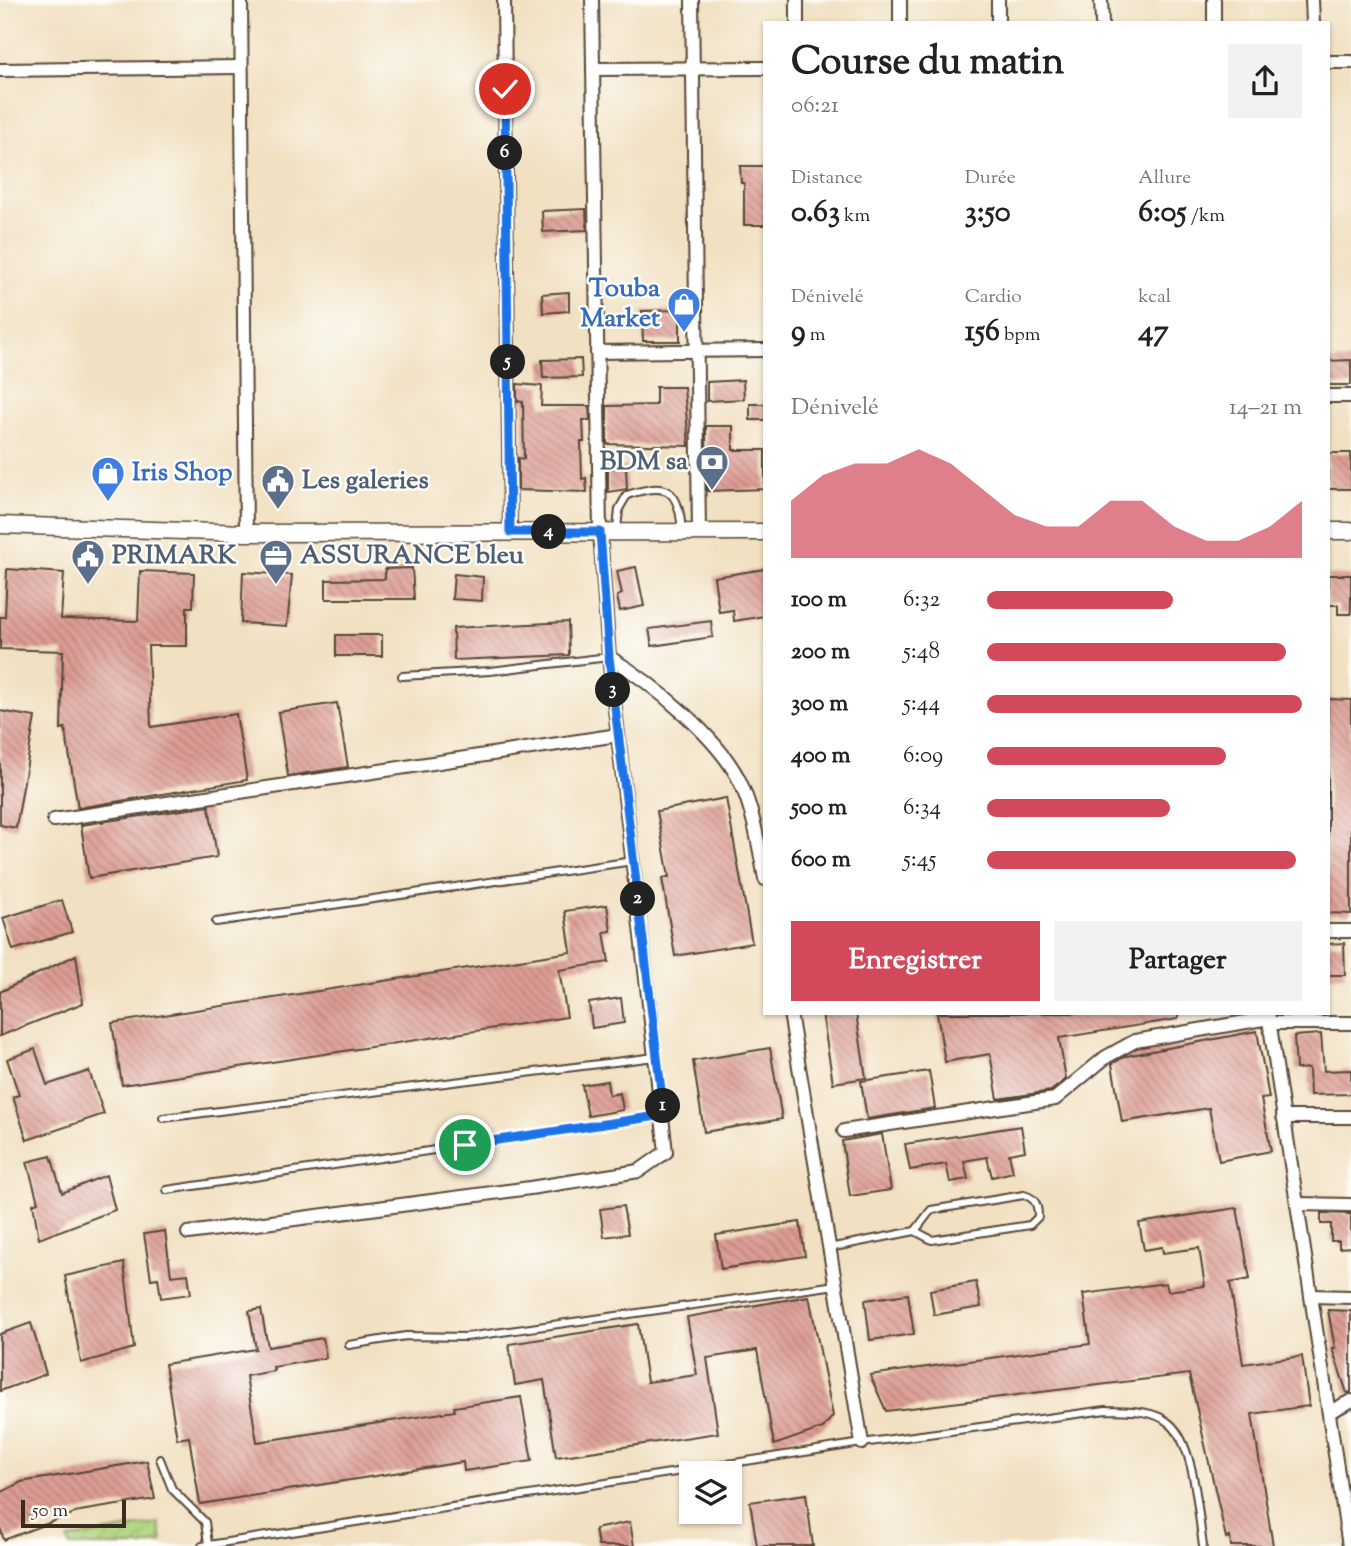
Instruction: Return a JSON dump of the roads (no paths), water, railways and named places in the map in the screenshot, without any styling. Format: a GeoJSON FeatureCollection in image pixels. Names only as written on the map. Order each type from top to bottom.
{"type":"FeatureCollection","features":[{"type":"Feature","properties":{"kind":"main road"},"geometry":{"type":"LineString","coordinates":[[0,525],[246,533],[763,532]]}},
{"type":"Feature","properties":{"kind":"main road"},"geometry":{"type":"LineString","coordinates":[[1330,531],[1351,531]]}},
{"type":"Feature","properties":{"kind":"street"},"geometry":{"type":"LineString","coordinates":[[241,0],[246,533]]}},
{"type":"Feature","properties":{"kind":"street"},"geometry":{"type":"LineString","coordinates":[[503,0],[510,532]]}},
{"type":"Feature","properties":{"kind":"street"},"geometry":{"type":"LineString","coordinates":[[188,1233],[639,1171],[666,1152],[664,1115],[609,657],[608,532],[597,352],[592,0]]}},
{"type":"Feature","properties":{"kind":"street"},"geometry":{"type":"LineString","coordinates":[[692,0],[699,532]]}},
{"type":"Feature","properties":{"kind":"street"},"geometry":{"type":"LineString","coordinates":[[797,0],[797,21]]}},
{"type":"Feature","properties":{"kind":"street"},"geometry":{"type":"LineString","coordinates":[[900,0],[900,21]]}},
{"type":"Feature","properties":{"kind":"street"},"geometry":{"type":"LineString","coordinates":[[998,0],[998,21]]}},
{"type":"Feature","properties":{"kind":"street"},"geometry":{"type":"LineString","coordinates":[[1101,0],[1102,21]]}},
{"type":"Feature","properties":{"kind":"street"},"geometry":{"type":"LineString","coordinates":[[1214,0],[1214,21]]}},
{"type":"Feature","properties":{"kind":"street"},"geometry":{"type":"LineString","coordinates":[[1312,0],[1313,21]]}},
{"type":"Feature","properties":{"kind":"street"},"geometry":{"type":"LineString","coordinates":[[1330,62],[1351,62]]}},
{"type":"Feature","properties":{"kind":"street"},"geometry":{"type":"LineString","coordinates":[[0,70],[241,67]]}},
{"type":"Feature","properties":{"kind":"street"},"geometry":{"type":"LineString","coordinates":[[593,69],[763,68]]}},
{"type":"Feature","properties":{"kind":"street"},"geometry":{"type":"LineString","coordinates":[[597,352],[763,350]]}},
{"type":"Feature","properties":{"kind":"street"},"geometry":{"type":"LineString","coordinates":[[1330,396],[1351,396]]}},
{"type":"Feature","properties":{"kind":"street"},"geometry":{"type":"LineString","coordinates":[[609,657],[636,673],[719,748],[741,783],[755,826],[763,868]]}},
{"type":"Feature","properties":{"kind":"street"},"geometry":{"type":"LineString","coordinates":[[54,820],[618,735]]}},
{"type":"Feature","properties":{"kind":"street"},"geometry":{"type":"LineString","coordinates":[[1330,931],[1351,931]]}},
{"type":"Feature","properties":{"kind":"street"},"geometry":{"type":"LineString","coordinates":[[790,1015],[862,1443]]}},
{"type":"Feature","properties":{"kind":"street"},"geometry":{"type":"LineString","coordinates":[[844,1131],[1055,1099],[1106,1057],[1135,1041],[1269,1018],[1351,1023]]}},
{"type":"Feature","properties":{"kind":"street"},"geometry":{"type":"LineString","coordinates":[[1269,1018],[1349,1546]]}},
{"type":"Feature","properties":{"kind":"street"},"geometry":{"type":"LineString","coordinates":[[1283,1117],[1351,1117]]}},
{"type":"Feature","properties":{"kind":"street"},"geometry":{"type":"LineString","coordinates":[[1297,1205],[1351,1206]]}},
{"type":"Feature","properties":{"kind":"street"},"geometry":{"type":"LineString","coordinates":[[1311,1296],[1351,1297]]}},
{"type":"Feature","properties":{"kind":"street"},"geometry":{"type":"LineString","coordinates":[[1329,1412],[1351,1401]]}},
{"type":"Feature","properties":{"kind":"street"},"geometry":{"type":"LineString","coordinates":[[1336,1464],[1351,1465]]}},
{"type":"Feature","properties":{"kind":"lane"},"geometry":{"type":"LineString","coordinates":[[608,532],[627,495],[661,488],[673,493],[680,506],[682,532]]}},
{"type":"Feature","properties":{"kind":"lane"},"geometry":{"type":"LineString","coordinates":[[402,676],[490,671],[609,657]]}},
{"type":"Feature","properties":{"kind":"lane"},"geometry":{"type":"LineString","coordinates":[[216,922],[633,861]]}},
{"type":"Feature","properties":{"kind":"lane"},"geometry":{"type":"LineString","coordinates":[[163,1118],[657,1057]]}},
{"type":"Feature","properties":{"kind":"lane"},"geometry":{"type":"LineString","coordinates":[[167,1190],[664,1115]]}},
{"type":"Feature","properties":{"kind":"lane"},"geometry":{"type":"LineString","coordinates":[[829,1248],[915,1231],[932,1240],[1030,1225],[1038,1217],[1037,1206],[1024,1195],[932,1210],[915,1231]]}},
{"type":"Feature","properties":{"kind":"lane"},"geometry":{"type":"LineString","coordinates":[[349,1345],[406,1336],[466,1337],[836,1285]]}},
{"type":"Feature","properties":{"kind":"lane"},"geometry":{"type":"LineString","coordinates":[[160,1459],[172,1489],[205,1522],[205,1545],[862,1443],[1106,1410],[1139,1411],[1169,1423],[1189,1456],[1203,1546]]}},
{"type":"Feature","properties":{"kind":"place","name":"Touba Market"},"geometry":{"type":"Point","coordinates":[684,334]}},
{"type":"Feature","properties":{"kind":"place","name":"BDM sa"},"geometry":{"type":"Point","coordinates":[712,492]}},
{"type":"Feature","properties":{"kind":"place","name":"Iris Shop"},"geometry":{"type":"Point","coordinates":[108,503]}},
{"type":"Feature","properties":{"kind":"place","name":"Les galeries"},"geometry":{"type":"Point","coordinates":[278,511]}},
{"type":"Feature","properties":{"kind":"place","name":"PRIMARK"},"geometry":{"type":"Point","coordinates":[88,586]}},
{"type":"Feature","properties":{"kind":"place","name":"ASSURANCE bleu"},"geometry":{"type":"Point","coordinates":[276,586]}}]}
